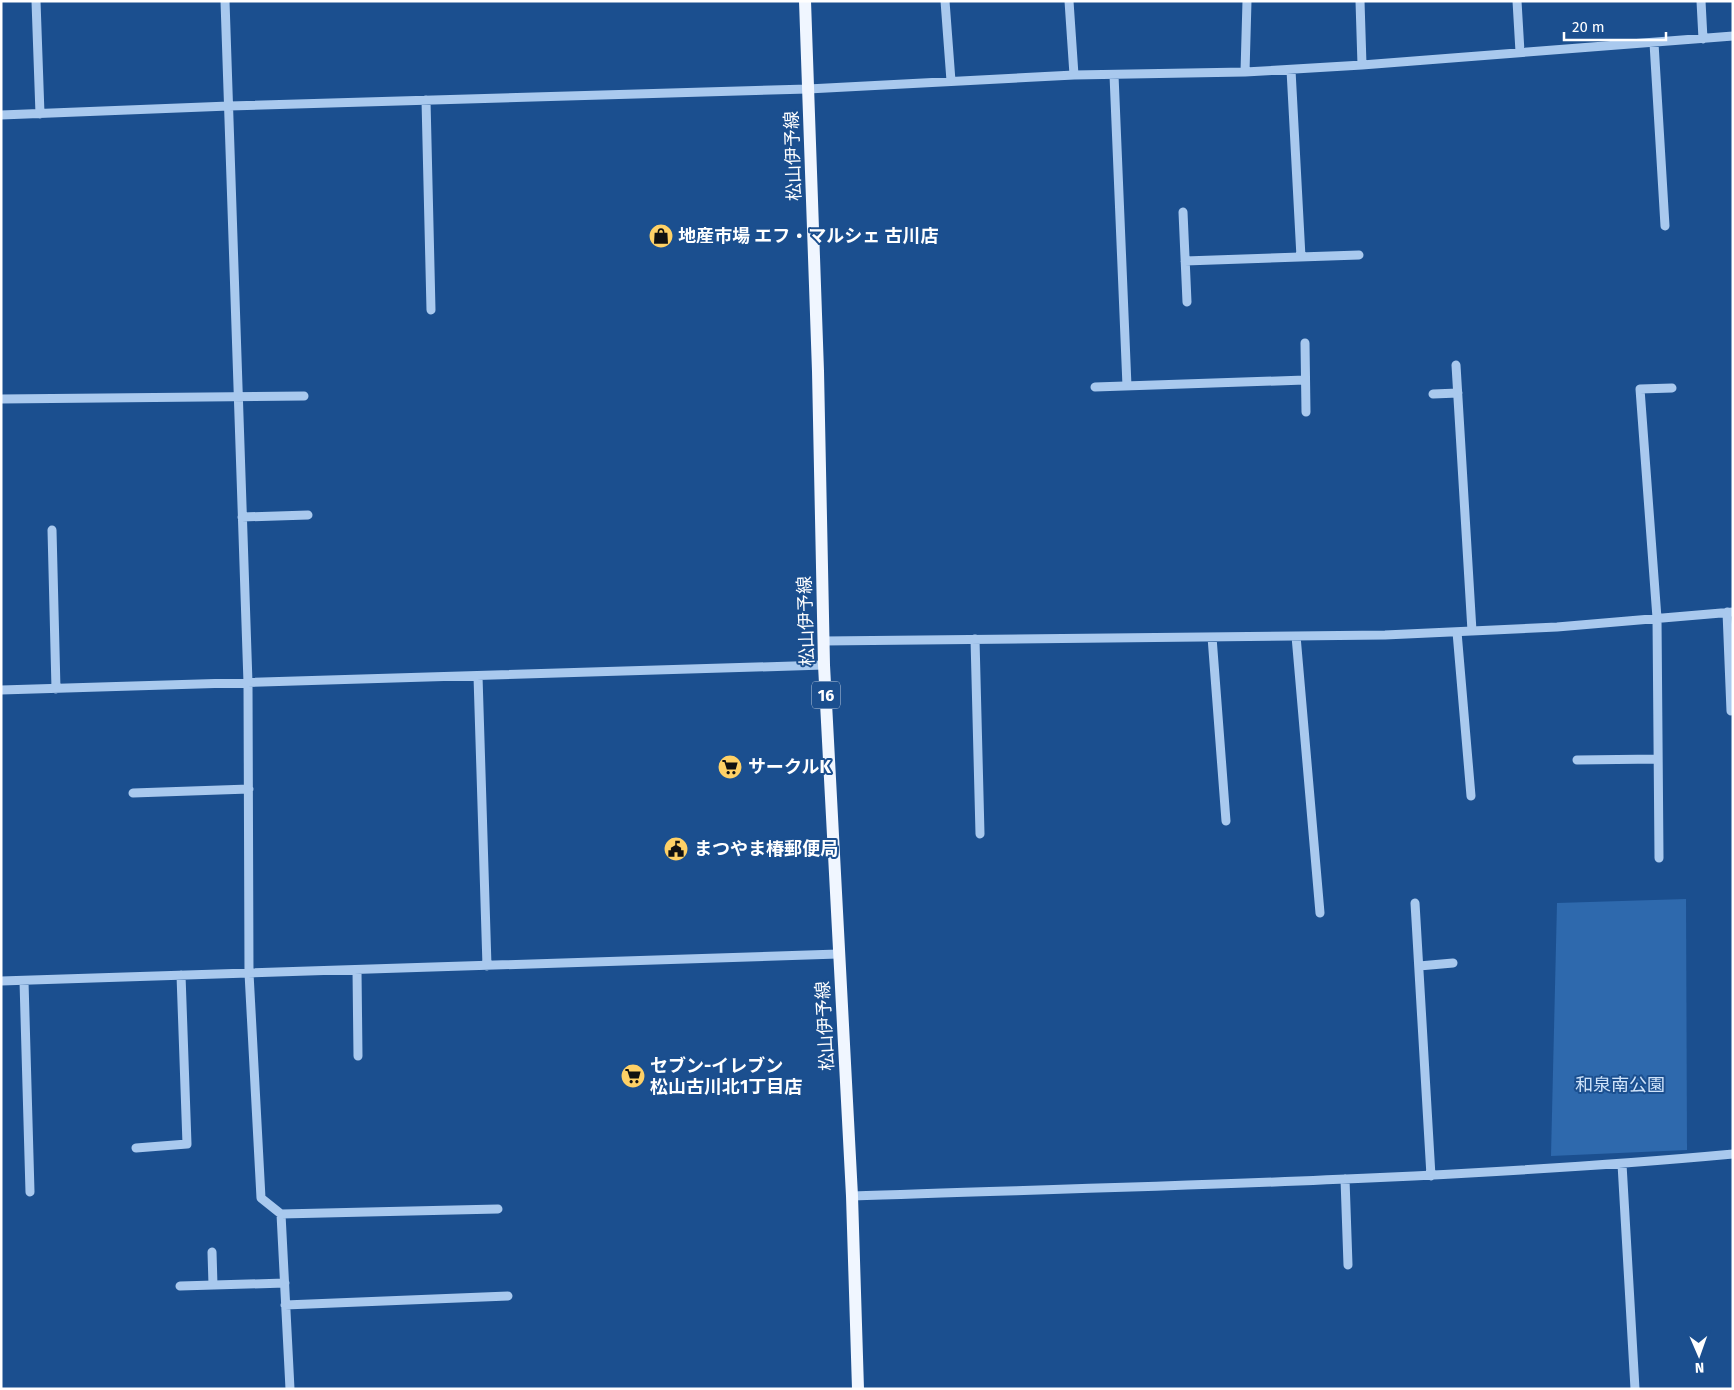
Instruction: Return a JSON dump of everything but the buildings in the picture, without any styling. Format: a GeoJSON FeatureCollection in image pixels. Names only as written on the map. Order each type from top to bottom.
{"type":"FeatureCollection","features":[{"type":"Feature","properties":{"kind":"main road","name":"松山伊予線"},"geometry":{"type":"LineString","coordinates":[[805,1],[817,362],[824,665],[852,1196],[858,1389]]}},
{"type":"Feature","properties":{"kind":"street"},"geometry":{"type":"LineString","coordinates":[[36,1],[40,114]]}},
{"type":"Feature","properties":{"kind":"street"},"geometry":{"type":"LineString","coordinates":[[225,1],[248,683],[249,973],[261,1198],[281,1214],[498,1209]]}},
{"type":"Feature","properties":{"kind":"street"},"geometry":{"type":"LineString","coordinates":[[944,1],[951,82]]}},
{"type":"Feature","properties":{"kind":"street"},"geometry":{"type":"LineString","coordinates":[[1069,1],[1074,76]]}},
{"type":"Feature","properties":{"kind":"street"},"geometry":{"type":"LineString","coordinates":[[1245,72],[1247,1]]}},
{"type":"Feature","properties":{"kind":"street"},"geometry":{"type":"LineString","coordinates":[[1360,1],[1362,65]]}},
{"type":"Feature","properties":{"kind":"street"},"geometry":{"type":"LineString","coordinates":[[1517,1],[1520,52]]}},
{"type":"Feature","properties":{"kind":"street"},"geometry":{"type":"LineString","coordinates":[[1701,1],[1704,39]]}},
{"type":"Feature","properties":{"kind":"street"},"geometry":{"type":"LineString","coordinates":[[1,114],[808,89],[1074,76],[1291,70],[1733,36]]}},
{"type":"Feature","properties":{"kind":"street"},"geometry":{"type":"LineString","coordinates":[[1654,43],[1665,226]]}},
{"type":"Feature","properties":{"kind":"street"},"geometry":{"type":"LineString","coordinates":[[1291,70],[1301,257]]}},
{"type":"Feature","properties":{"kind":"street"},"geometry":{"type":"LineString","coordinates":[[1114,75],[1127,386]]}},
{"type":"Feature","properties":{"kind":"street"},"geometry":{"type":"LineString","coordinates":[[426,100],[431,310]]}},
{"type":"Feature","properties":{"kind":"street"},"geometry":{"type":"LineString","coordinates":[[1183,212],[1187,302]]}},
{"type":"Feature","properties":{"kind":"street"},"geometry":{"type":"LineString","coordinates":[[1185,261],[1359,255]]}},
{"type":"Feature","properties":{"kind":"street"},"geometry":{"type":"LineString","coordinates":[[1305,343],[1306,412]]}},
{"type":"Feature","properties":{"kind":"street"},"geometry":{"type":"LineString","coordinates":[[1456,365],[1472,631]]}},
{"type":"Feature","properties":{"kind":"street"},"geometry":{"type":"LineString","coordinates":[[1095,387],[1305,380]]}},
{"type":"Feature","properties":{"kind":"street"},"geometry":{"type":"LineString","coordinates":[[1659,858],[1657,618],[1640,389],[1672,388]]}},
{"type":"Feature","properties":{"kind":"street"},"geometry":{"type":"LineString","coordinates":[[1433,394],[1458,393]]}},
{"type":"Feature","properties":{"kind":"street"},"geometry":{"type":"LineString","coordinates":[[1,399],[304,396]]}},
{"type":"Feature","properties":{"kind":"street"},"geometry":{"type":"LineString","coordinates":[[242,517],[308,515]]}},
{"type":"Feature","properties":{"kind":"street"},"geometry":{"type":"LineString","coordinates":[[52,530],[56,689]]}},
{"type":"Feature","properties":{"kind":"street"},"geometry":{"type":"LineString","coordinates":[[824,640],[1385,635],[1557,627],[1730,612],[1731,711]]}},
{"type":"Feature","properties":{"kind":"street"},"geometry":{"type":"LineString","coordinates":[[1458,632],[1471,796]]}},
{"type":"Feature","properties":{"kind":"street"},"geometry":{"type":"LineString","coordinates":[[1296,636],[1320,913]]}},
{"type":"Feature","properties":{"kind":"street"},"geometry":{"type":"LineString","coordinates":[[1212,637],[1226,821]]}},
{"type":"Feature","properties":{"kind":"street"},"geometry":{"type":"LineString","coordinates":[[975,639],[980,834]]}},
{"type":"Feature","properties":{"kind":"street"},"geometry":{"type":"LineString","coordinates":[[1,690],[824,665]]}},
{"type":"Feature","properties":{"kind":"street"},"geometry":{"type":"LineString","coordinates":[[478,676],[487,966]]}},
{"type":"Feature","properties":{"kind":"street"},"geometry":{"type":"LineString","coordinates":[[1577,760],[1658,759]]}},
{"type":"Feature","properties":{"kind":"street"},"geometry":{"type":"LineString","coordinates":[[133,793],[249,789]]}},
{"type":"Feature","properties":{"kind":"street"},"geometry":{"type":"LineString","coordinates":[[1415,903],[1431,1176]]}},
{"type":"Feature","properties":{"kind":"street"},"geometry":{"type":"LineString","coordinates":[[1,981],[838,954]]}},
{"type":"Feature","properties":{"kind":"street"},"geometry":{"type":"LineString","coordinates":[[1419,966],[1453,963]]}},
{"type":"Feature","properties":{"kind":"street"},"geometry":{"type":"LineString","coordinates":[[357,970],[358,1056]]}},
{"type":"Feature","properties":{"kind":"street"},"geometry":{"type":"LineString","coordinates":[[136,1148],[187,1144],[181,975]]}},
{"type":"Feature","properties":{"kind":"street"},"geometry":{"type":"LineString","coordinates":[[24,981],[30,1192]]}},
{"type":"Feature","properties":{"kind":"street"},"geometry":{"type":"LineString","coordinates":[[852,1196],[1431,1176],[1622,1164],[1733,1154]]}},
{"type":"Feature","properties":{"kind":"street"},"geometry":{"type":"LineString","coordinates":[[1622,1164],[1635,1389]]}},
{"type":"Feature","properties":{"kind":"street"},"geometry":{"type":"LineString","coordinates":[[1345,1179],[1348,1265]]}},
{"type":"Feature","properties":{"kind":"street"},"geometry":{"type":"LineString","coordinates":[[281,1214],[290,1389]]}},
{"type":"Feature","properties":{"kind":"street"},"geometry":{"type":"LineString","coordinates":[[212,1252],[213,1285]]}},
{"type":"Feature","properties":{"kind":"street"},"geometry":{"type":"LineString","coordinates":[[180,1286],[285,1283]]}},
{"type":"Feature","properties":{"kind":"street"},"geometry":{"type":"LineString","coordinates":[[286,1305],[508,1296]]}},
{"type":"Feature","properties":{"kind":"green space","name":"和泉南公園"},"geometry":{"type":"Polygon","coordinates":[[[1686,899],[1687,1150],[1551,1156],[1557,903],[1686,899]]]}},
{"type":"Feature","properties":{"kind":"place","name":"地産市場 エフ・マルシェ 古川店"},"geometry":{"type":"Point","coordinates":[661,236]}},
{"type":"Feature","properties":{"kind":"place","name":"サークルK"},"geometry":{"type":"Point","coordinates":[730,767]}},
{"type":"Feature","properties":{"kind":"place","name":"まつやま椿郵便局"},"geometry":{"type":"Point","coordinates":[676,849]}},
{"type":"Feature","properties":{"kind":"place","name":"セブン-イレブン 松山古川北1丁目店"},"geometry":{"type":"Point","coordinates":[633,1076]}}]}
